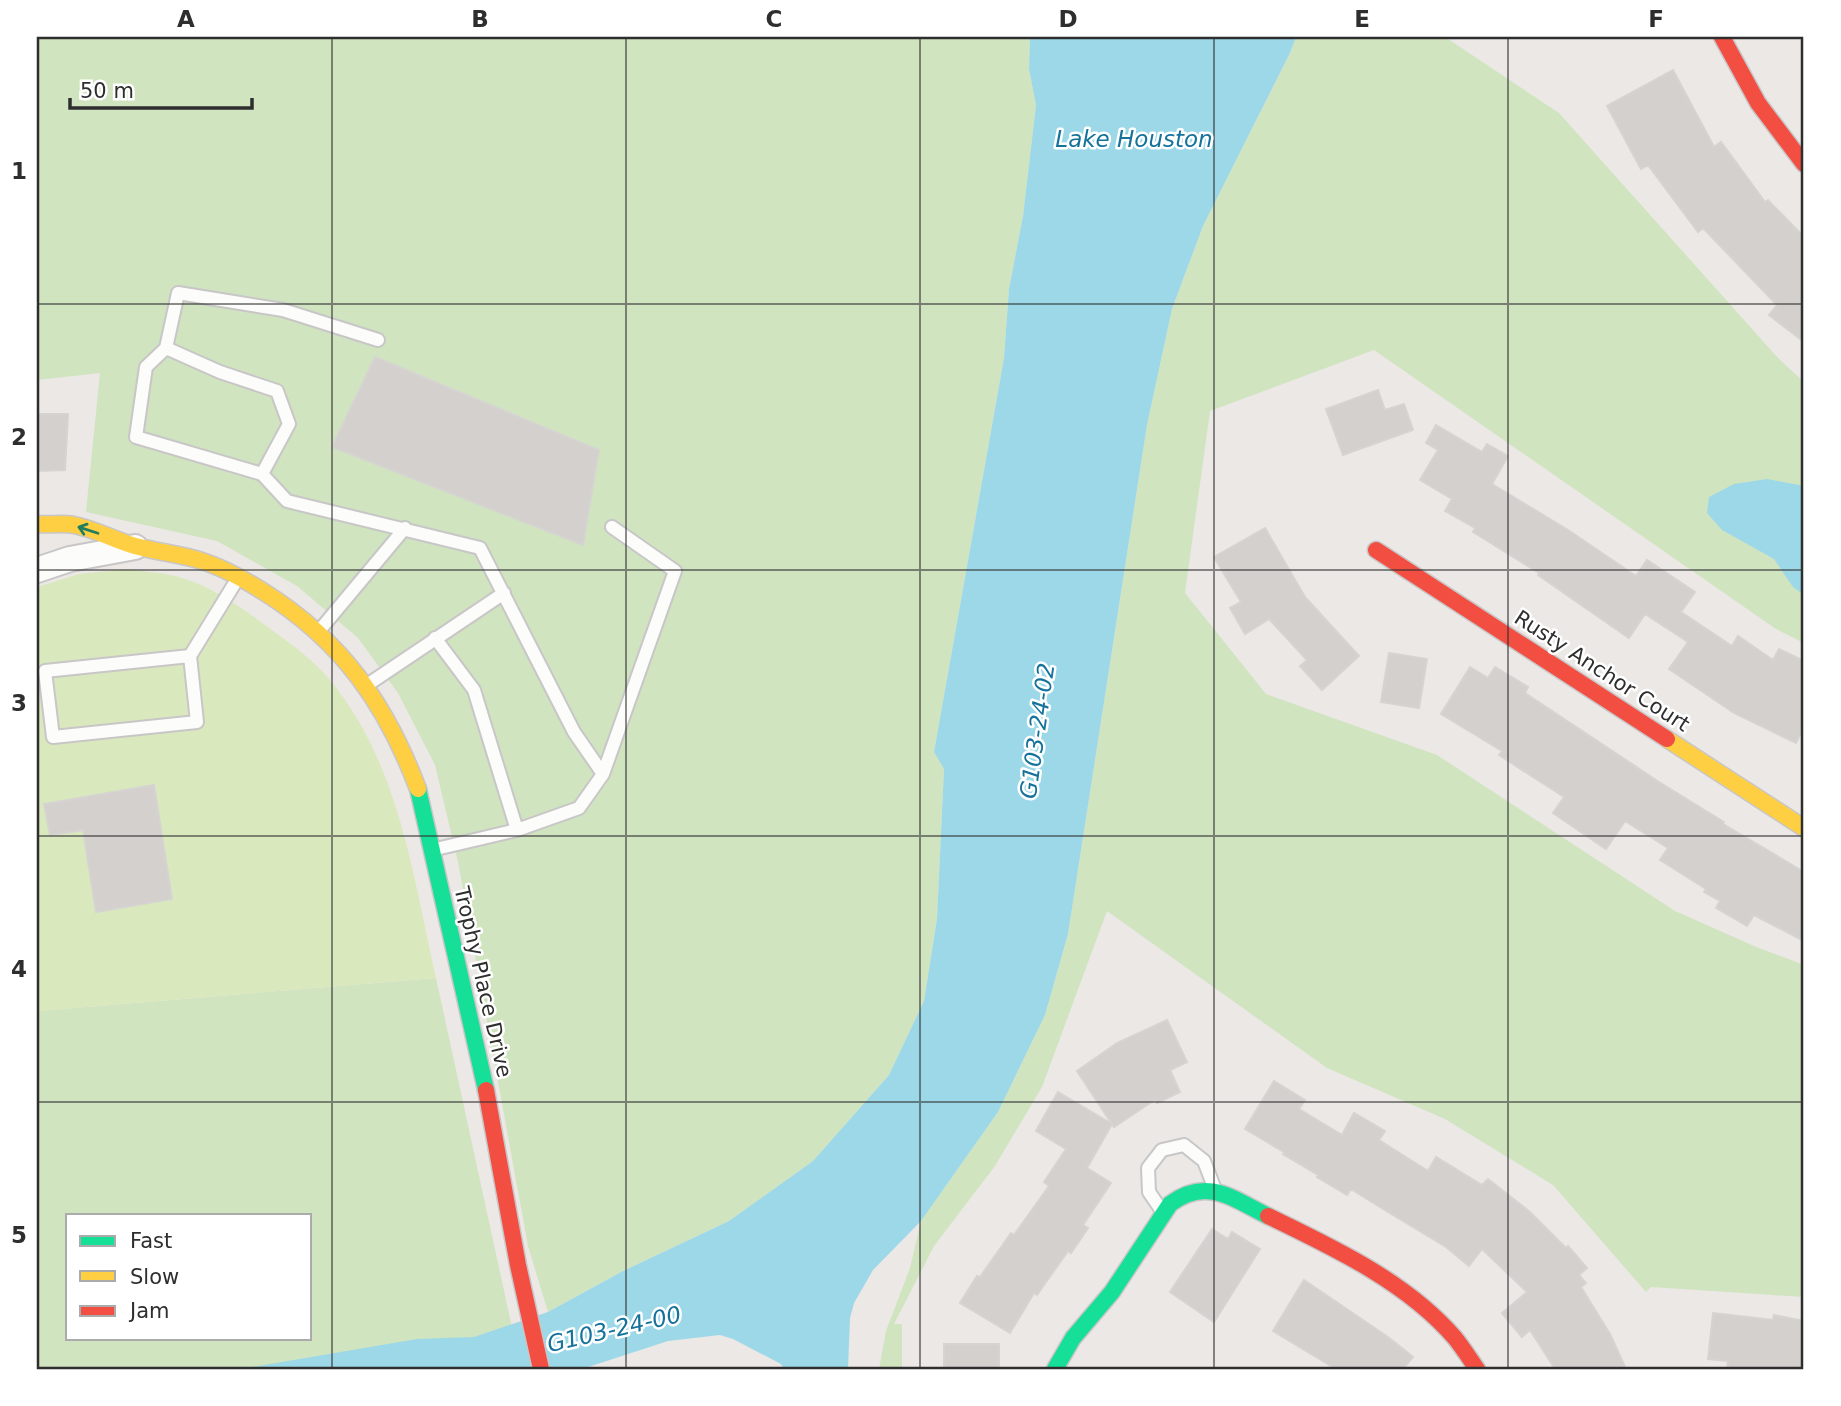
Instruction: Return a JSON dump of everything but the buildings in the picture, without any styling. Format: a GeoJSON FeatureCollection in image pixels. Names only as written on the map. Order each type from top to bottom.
{"type":"FeatureCollection","features":[{"type":"Feature","properties":{"kind":"street"},"geometry":{"type":"LineString","coordinates":[[1722,37],[1749,91],[1787,145],[1804,164]]}},
{"type":"Feature","properties":{"kind":"street","name":"Trophy Place Drive"},"geometry":{"type":"LineString","coordinates":[[37,524],[73,525],[137,546],[211,564],[238,578],[319,631],[345,656],[394,727],[409,760],[420,796],[487,1096],[541,1369]]}},
{"type":"Feature","properties":{"kind":"street"},"geometry":{"type":"LineString","coordinates":[[37,570],[69,559],[137,546]]}},
{"type":"Feature","properties":{"kind":"street","name":"Rusty Anchor Court"},"geometry":{"type":"LineString","coordinates":[[1376,550],[1804,828]]}},
{"type":"Feature","properties":{"kind":"street"},"geometry":{"type":"LineString","coordinates":[[1055,1369],[1073,1338],[1112,1292],[1163,1213],[1181,1195],[1202,1189],[1215,1191],[1344,1255],[1397,1287],[1450,1333],[1477,1369]]}},
{"type":"Feature","properties":{"kind":"lane"},"geometry":{"type":"LineString","coordinates":[[378,340],[284,310],[178,293],[166,348],[146,366],[136,437],[262,474],[287,501],[480,548],[574,732],[603,774]]}},
{"type":"Feature","properties":{"kind":"lane"},"geometry":{"type":"LineString","coordinates":[[166,348],[220,372],[277,391],[289,425],[262,474]]}},
{"type":"Feature","properties":{"kind":"lane"},"geometry":{"type":"LineString","coordinates":[[432,850],[517,830],[579,808],[603,774],[675,571],[612,527]]}},
{"type":"Feature","properties":{"kind":"lane"},"geometry":{"type":"LineString","coordinates":[[319,631],[405,528]]}},
{"type":"Feature","properties":{"kind":"lane"},"geometry":{"type":"LineString","coordinates":[[190,656],[45,671],[53,737],[197,722],[190,656],[238,578]]}},
{"type":"Feature","properties":{"kind":"lane"},"geometry":{"type":"LineString","coordinates":[[367,685],[504,593]]}},
{"type":"Feature","properties":{"kind":"lane"},"geometry":{"type":"LineString","coordinates":[[435,638],[474,690],[517,830]]}},
{"type":"Feature","properties":{"kind":"lane"},"geometry":{"type":"LineString","coordinates":[[1163,1213],[1149,1192],[1148,1168],[1162,1150],[1184,1145],[1204,1161],[1215,1191]]}},
{"type":"Feature","properties":{"kind":"green space"},"geometry":{"type":"Polygon","coordinates":[[[37,37],[1030,37],[1029,69],[1036,105],[1023,216],[1009,289],[1004,358],[934,752],[944,769],[937,919],[924,1001],[889,1075],[813,1161],[729,1221],[623,1271],[548,1312],[528,1246],[458,862],[435,765],[398,693],[358,638],[297,586],[217,541],[86,512],[100,373],[37,380],[37,37]]]}},
{"type":"Feature","properties":{"kind":"green space"},"geometry":{"type":"Polygon","coordinates":[[[1296,37],[1445,37],[1559,113],[1778,358],[1804,382],[1804,643],[1776,629],[1374,350],[1210,411],[1185,593],[1266,694],[1437,755],[1675,911],[1804,965],[1804,1297],[1651,1287],[1646,1292],[1553,1185],[1445,1119],[1327,1068],[1107,911],[1042,1087],[995,1166],[934,1246],[894,1324],[902,1324],[902,1369],[879,1369],[886,1331],[910,1268],[921,1221],[998,1112],[1045,1015],[1068,934],[1147,425],[1172,309],[1203,226],[1296,37]]]}},
{"type":"Feature","properties":{"kind":"green space"},"geometry":{"type":"Polygon","coordinates":[[[128,569],[175,576],[227,599],[295,647],[329,679],[353,711],[388,783],[410,860],[436,978],[37,1011],[37,587],[79,574],[128,569]]]}},
{"type":"Feature","properties":{"kind":"green space"},"geometry":{"type":"Polygon","coordinates":[[[436,978],[521,1369],[37,1369],[37,1011],[436,978]]]}},
{"type":"Feature","properties":{"kind":"water","name":"Lake Houston"},"geometry":{"type":"Polygon","coordinates":[[[1030,37],[1296,37],[1203,226],[1172,309],[1147,425],[1068,934],[1045,1015],[998,1112],[921,1221],[873,1270],[854,1303],[850,1318],[848,1369],[784,1369],[781,1364],[720,1335],[668,1341],[582,1369],[240,1369],[417,1339],[474,1337],[548,1312],[623,1271],[729,1221],[813,1161],[889,1075],[924,1001],[937,919],[944,769],[934,752],[1004,358],[1009,289],[1023,216],[1036,105],[1029,69],[1030,37]]]}},
{"type":"Feature","properties":{"kind":"water"},"geometry":{"type":"Polygon","coordinates":[[[1767,479],[1804,486],[1804,595],[1793,587],[1774,559],[1722,530],[1707,513],[1709,497],[1734,484],[1767,479]]]}},
{"type":"Feature","properties":{"kind":"traffic: fast"},"geometry":{"type":"LineString","coordinates":[[418,789],[486,1090]]}},
{"type":"Feature","properties":{"kind":"traffic: fast"},"geometry":{"type":"LineString","coordinates":[[1055,1369],[1073,1338],[1112,1292],[1170,1204],[1183,1196],[1208,1191],[1231,1197],[1268,1216]]}},
{"type":"Feature","properties":{"kind":"traffic: slow"},"geometry":{"type":"LineString","coordinates":[[37,524],[74,525],[135,546],[202,561],[242,579],[292,611],[339,653],[376,702],[418,789]]}},
{"type":"Feature","properties":{"kind":"traffic: slow"},"geometry":{"type":"LineString","coordinates":[[1667,739],[1804,828]]}},
{"type":"Feature","properties":{"kind":"traffic: jam"},"geometry":{"type":"LineString","coordinates":[[1722,37],[1758,103],[1804,164]]}},
{"type":"Feature","properties":{"kind":"traffic: jam"},"geometry":{"type":"LineString","coordinates":[[1376,550],[1667,739]]}},
{"type":"Feature","properties":{"kind":"traffic: jam"},"geometry":{"type":"LineString","coordinates":[[486,1090],[518,1265],[541,1369]]}},
{"type":"Feature","properties":{"kind":"traffic: jam"},"geometry":{"type":"LineString","coordinates":[[1268,1216],[1392,1283],[1436,1318],[1455,1338],[1477,1369]]}},
{"type":"Feature","properties":{"kind":"water label","name":"G103-24-02"},"geometry":{"type":"Point","coordinates":[1037,731]}},
{"type":"Feature","properties":{"kind":"water label","name":"G103-24-00"},"geometry":{"type":"Point","coordinates":[614,1329]}}]}
